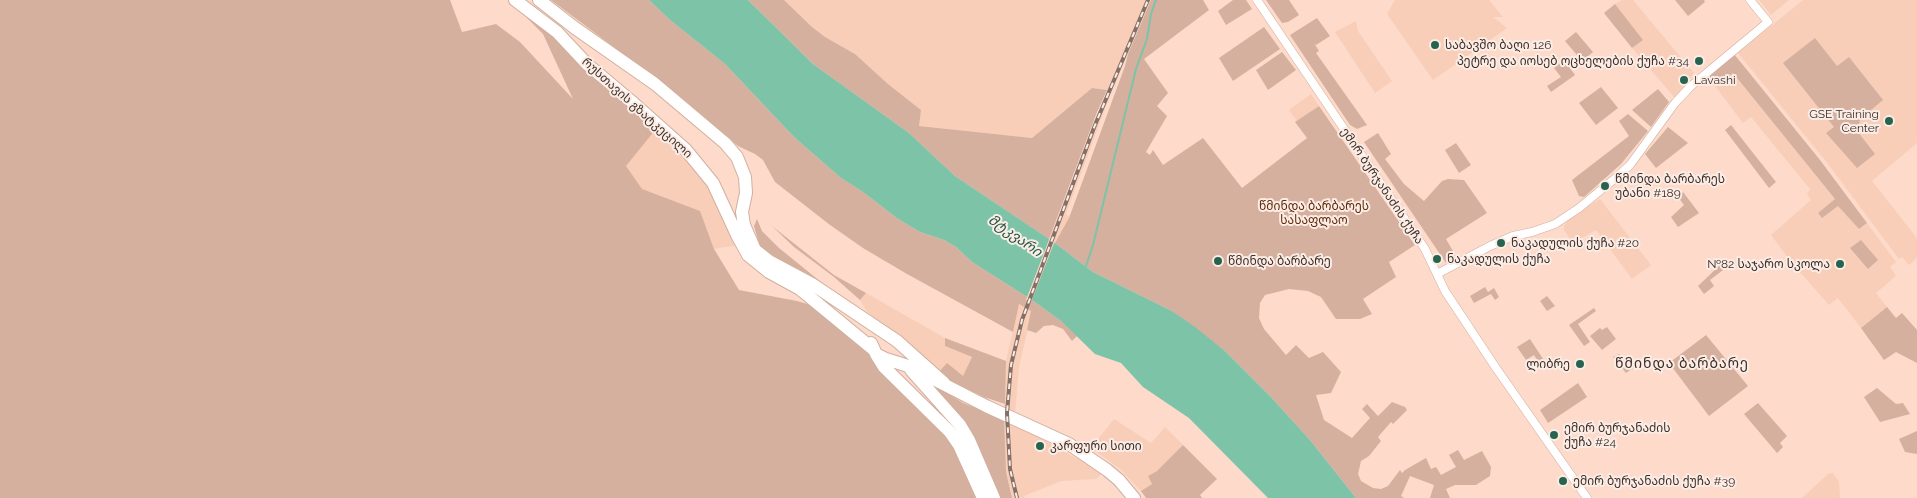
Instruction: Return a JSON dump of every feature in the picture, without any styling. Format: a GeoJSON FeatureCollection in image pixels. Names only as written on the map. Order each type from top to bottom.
{"type":"FeatureCollection","features":[{"type":"Feature","properties":{"kind":"highway","name":"რუსთავის გზატკეცილი"},"geometry":{"type":"LineString","coordinates":[[515,0],[557,32],[586,64],[632,101],[686,150],[714,183],[748,255],[769,272],[800,289],[877,352],[1076,448],[1108,470],[1134,498]]}},
{"type":"Feature","properties":{"kind":"highway","name":"რუსთავის გზატკეცილი"},"geometry":{"type":"LineString","coordinates":[[539,0],[575,28],[655,84],[725,144],[737,157],[745,177],[746,193],[742,212],[744,225],[755,250],[769,262],[812,284],[885,334],[944,384]]}},
{"type":"Feature","properties":{"kind":"highway"},"geometry":{"type":"LineString","coordinates":[[885,334],[876,336],[872,340],[884,367],[950,432],[959,445],[984,498]]}},
{"type":"Feature","properties":{"kind":"highway"},"geometry":{"type":"LineString","coordinates":[[877,352],[895,356],[898,344]]}},
{"type":"Feature","properties":{"kind":"highway"},"geometry":{"type":"LineString","coordinates":[[898,344],[908,366],[960,425],[969,440],[994,498]]}},
{"type":"Feature","properties":{"kind":"street","name":"ემირ ბურჯანაძის ქუჩა"},"geometry":{"type":"LineString","coordinates":[[1257,0],[1425,249],[1445,291],[1496,368],[1587,498]]}},
{"type":"Feature","properties":{"kind":"street"},"geometry":{"type":"LineString","coordinates":[[1437,274],[1513,236],[1555,224],[1569,216],[1630,165],[1675,103],[1691,86],[1768,22],[1750,0]]}},
{"type":"Feature","properties":{"kind":"shaded area"},"geometry":{"type":"Polygon","coordinates":[[[784,0],[1151,0],[1111,93],[1066,214],[1070,218],[1055,243],[1049,239],[1107,90],[1092,88],[1032,138],[919,126],[921,110],[888,84],[855,54],[825,37],[812,27],[784,0]]]}},
{"type":"Feature","properties":{"kind":"shaded area","name":"საბავშო ბაღი 126"},"geometry":{"type":"Polygon","coordinates":[[[1395,0],[1489,0],[1503,17],[1493,17],[1507,28],[1433,80],[1387,14],[1395,0]]]}},
{"type":"Feature","properties":{"kind":"shaded area"},"geometry":{"type":"Polygon","coordinates":[[[1622,0],[1633,0],[1694,73],[1675,98],[1632,48],[1643,40],[1615,4],[1622,0]]]}},
{"type":"Feature","properties":{"kind":"shaded area"},"geometry":{"type":"Polygon","coordinates":[[[1759,0],[1789,0],[1771,15],[1759,0]]]}},
{"type":"Feature","properties":{"kind":"shaded area"},"geometry":{"type":"Polygon","coordinates":[[[1803,0],[1917,0],[1917,143],[1872,181],[1917,238],[1917,258],[1909,265],[1902,257],[1899,259],[1828,164],[1738,53],[1803,0]]]}},
{"type":"Feature","properties":{"kind":"shaded area"},"geometry":{"type":"Polygon","coordinates":[[[1356,21],[1358,31],[1392,81],[1375,93],[1335,32],[1356,21]]]}},
{"type":"Feature","properties":{"kind":"shaded area","name":"№82 საჯარო სკოლა"},"geometry":{"type":"Polygon","coordinates":[[[1733,73],[1835,199],[1818,214],[1823,217],[1838,205],[1859,229],[1867,223],[1896,262],[1890,267],[1896,276],[1876,293],[1887,307],[1861,328],[1838,298],[1829,305],[1791,262],[1771,235],[1811,200],[1807,194],[1810,189],[1751,117],[1743,123],[1715,86],[1733,73]]]}},
{"type":"Feature","properties":{"kind":"shaded area"},"geometry":{"type":"Polygon","coordinates":[[[1311,94],[1319,106],[1297,121],[1289,110],[1311,94]]]}},
{"type":"Feature","properties":{"kind":"shaded area"},"geometry":{"type":"Polygon","coordinates":[[[656,129],[683,152],[711,185],[738,245],[714,249],[699,211],[642,190],[625,166],[656,129]]]}},
{"type":"Feature","properties":{"kind":"shaded area"},"geometry":{"type":"Polygon","coordinates":[[[1600,199],[1651,265],[1632,279],[1596,230],[1573,243],[1564,230],[1564,226],[1569,219],[1600,199]]]}},
{"type":"Feature","properties":{"kind":"shaded area"},"geometry":{"type":"Polygon","coordinates":[[[866,293],[945,338],[945,346],[972,357],[963,376],[938,373],[890,329],[867,312],[860,300],[866,293]]]}},
{"type":"Feature","properties":{"kind":"shaded area"},"geometry":{"type":"Polygon","coordinates":[[[1019,304],[1032,311],[1019,367],[1014,424],[1103,473],[1096,479],[1061,481],[1024,496],[1025,498],[1012,498],[1006,472],[1003,438],[1006,361],[1019,304]]]}},
{"type":"Feature","properties":{"kind":"shaded area"},"geometry":{"type":"Polygon","coordinates":[[[1114,419],[1151,443],[1165,427],[1183,445],[1157,471],[1148,476],[1152,484],[1141,491],[1120,469],[1091,448],[1114,419]]]}},
{"type":"Feature","properties":{"kind":"shaded area"},"geometry":{"type":"Polygon","coordinates":[[[1829,473],[1833,473],[1839,482],[1840,498],[1802,498],[1829,473]]]}},
{"type":"Feature","properties":{"kind":"green space"},"geometry":{"type":"Polygon","coordinates":[[[0,0],[450,0],[462,32],[496,24],[520,42],[573,99],[543,34],[526,17],[556,38],[656,129],[626,166],[642,189],[700,211],[714,249],[739,290],[814,306],[844,328],[947,433],[979,498],[0,498],[0,0]]]}},
{"type":"Feature","properties":{"kind":"green space"},"geometry":{"type":"Polygon","coordinates":[[[551,0],[649,0],[670,20],[725,64],[794,137],[841,178],[898,219],[920,232],[944,240],[956,247],[972,262],[1061,321],[1077,336],[1072,341],[1063,329],[1053,325],[1044,326],[1036,333],[1027,330],[1031,311],[1019,304],[1013,332],[863,248],[775,182],[763,160],[738,146],[682,98],[551,0]]]}},
{"type":"Feature","properties":{"kind":"green space"},"geometry":{"type":"Polygon","coordinates":[[[748,0],[784,0],[812,27],[825,37],[855,54],[888,84],[921,110],[919,126],[1032,138],[1092,88],[1107,90],[1049,239],[955,176],[909,133],[813,64],[748,0]]]}},
{"type":"Feature","properties":{"kind":"green space","name":"წმინდა ბარბარეს სასაფლაო"},"geometry":{"type":"Polygon","coordinates":[[[1151,0],[1203,0],[1209,10],[1144,59],[1168,93],[1157,106],[1167,116],[1146,152],[1150,155],[1153,150],[1163,165],[1203,138],[1242,188],[1307,138],[1295,122],[1319,106],[1415,245],[1389,262],[1396,277],[1363,299],[1372,314],[1360,319],[1336,319],[1321,297],[1308,291],[1289,289],[1265,295],[1260,303],[1259,318],[1264,329],[1286,355],[1296,345],[1309,358],[1323,352],[1341,372],[1331,393],[1316,395],[1324,420],[1352,438],[1370,418],[1362,409],[1367,404],[1378,416],[1392,402],[1405,407],[1407,410],[1393,424],[1391,422],[1378,437],[1381,441],[1369,456],[1361,461],[1358,474],[1361,481],[1373,488],[1381,489],[1388,486],[1400,470],[1402,473],[1426,458],[1431,469],[1436,467],[1441,475],[1456,467],[1449,455],[1458,450],[1464,460],[1482,451],[1491,467],[1490,476],[1476,485],[1455,485],[1446,489],[1450,498],[1430,498],[1434,485],[1410,476],[1401,496],[1404,498],[1356,498],[1310,440],[1225,351],[1172,311],[1093,272],[1055,243],[1069,218],[1128,54],[1151,0]]]}},
{"type":"Feature","properties":{"kind":"green space"},"geometry":{"type":"Polygon","coordinates":[[[1233,0],[1246,0],[1252,9],[1226,25],[1218,11],[1233,0]]]}},
{"type":"Feature","properties":{"kind":"green space"},"geometry":{"type":"Polygon","coordinates":[[[1266,0],[1289,0],[1299,15],[1288,22],[1282,23],[1266,0]]]}},
{"type":"Feature","properties":{"kind":"green space"},"geometry":{"type":"Polygon","coordinates":[[[1675,0],[1704,0],[1705,2],[1688,16],[1675,0]]]}},
{"type":"Feature","properties":{"kind":"green space"},"geometry":{"type":"Polygon","coordinates":[[[1615,4],[1643,40],[1632,48],[1604,13],[1615,4]]]}},
{"type":"Feature","properties":{"kind":"green space"},"geometry":{"type":"Polygon","coordinates":[[[1317,18],[1330,36],[1316,45],[1314,43],[1319,51],[1316,53],[1367,125],[1357,129],[1350,125],[1290,35],[1317,18]]]}},
{"type":"Feature","properties":{"kind":"green space"},"geometry":{"type":"Polygon","coordinates":[[[1264,27],[1280,49],[1233,81],[1219,58],[1264,27]]]}},
{"type":"Feature","properties":{"kind":"green space"},"geometry":{"type":"Polygon","coordinates":[[[1576,32],[1593,52],[1582,61],[1565,41],[1576,32]]]}},
{"type":"Feature","properties":{"kind":"green space"},"geometry":{"type":"Polygon","coordinates":[[[1815,38],[1837,66],[1849,57],[1883,100],[1860,119],[1858,132],[1875,154],[1857,168],[1826,133],[1834,127],[1783,63],[1815,38]]]}},
{"type":"Feature","properties":{"kind":"green space"},"geometry":{"type":"Polygon","coordinates":[[[1282,52],[1296,70],[1268,90],[1256,70],[1282,52]]]}},
{"type":"Feature","properties":{"kind":"green space"},"geometry":{"type":"Polygon","coordinates":[[[1734,54],[1820,160],[1867,223],[1859,229],[1838,206],[1822,218],[1818,213],[1835,199],[1733,73],[1715,86],[1708,77],[1734,54]]]}},
{"type":"Feature","properties":{"kind":"green space"},"geometry":{"type":"Polygon","coordinates":[[[1564,60],[1575,75],[1551,92],[1547,86],[1561,77],[1554,68],[1564,60]]]}},
{"type":"Feature","properties":{"kind":"green space"},"geometry":{"type":"Polygon","coordinates":[[[1601,87],[1618,108],[1596,125],[1579,103],[1601,87]]]}},
{"type":"Feature","properties":{"kind":"green space"},"geometry":{"type":"Polygon","coordinates":[[[1658,89],[1669,102],[1651,127],[1632,110],[1658,89]]]}},
{"type":"Feature","properties":{"kind":"green space"},"geometry":{"type":"Polygon","coordinates":[[[1628,114],[1648,131],[1621,164],[1584,197],[1579,196],[1572,180],[1629,136],[1619,121],[1628,114]]]}},
{"type":"Feature","properties":{"kind":"green space"},"geometry":{"type":"Polygon","coordinates":[[[1731,125],[1776,182],[1769,188],[1725,130],[1731,125]]]}},
{"type":"Feature","properties":{"kind":"green space"},"geometry":{"type":"Polygon","coordinates":[[[1668,127],[1688,143],[1656,168],[1645,154],[1668,127]]]}},
{"type":"Feature","properties":{"kind":"green space"},"geometry":{"type":"Polygon","coordinates":[[[1378,133],[1391,154],[1385,159],[1404,184],[1424,201],[1442,181],[1448,179],[1464,180],[1487,213],[1446,239],[1457,258],[1446,263],[1364,142],[1378,133]]]}},
{"type":"Feature","properties":{"kind":"green space"},"geometry":{"type":"Polygon","coordinates":[[[1456,143],[1471,165],[1459,173],[1445,150],[1456,143]]]}},
{"type":"Feature","properties":{"kind":"green space"},"geometry":{"type":"Polygon","coordinates":[[[1683,192],[1699,213],[1678,227],[1671,217],[1684,205],[1678,197],[1683,192]]]}},
{"type":"Feature","properties":{"kind":"green space"},"geometry":{"type":"Polygon","coordinates":[[[757,219],[762,231],[779,248],[847,303],[806,273],[770,255],[760,247],[754,226],[757,219]]]}},
{"type":"Feature","properties":{"kind":"green space"},"geometry":{"type":"Polygon","coordinates":[[[772,226],[834,275],[866,293],[860,300],[834,277],[794,247],[772,226]]]}},
{"type":"Feature","properties":{"kind":"green space"},"geometry":{"type":"Polygon","coordinates":[[[1861,240],[1878,260],[1868,269],[1850,248],[1861,240]]]}},
{"type":"Feature","properties":{"kind":"green space"},"geometry":{"type":"Polygon","coordinates":[[[1720,265],[1723,270],[1710,280],[1714,286],[1704,294],[1698,286],[1720,265]]]}},
{"type":"Feature","properties":{"kind":"green space"},"geometry":{"type":"Polygon","coordinates":[[[1485,287],[1488,292],[1494,288],[1499,297],[1495,300],[1491,294],[1474,303],[1470,296],[1485,287]]]}},
{"type":"Feature","properties":{"kind":"green space"},"geometry":{"type":"Polygon","coordinates":[[[1547,296],[1555,306],[1547,311],[1540,301],[1547,296]]]}},
{"type":"Feature","properties":{"kind":"green space"},"geometry":{"type":"Polygon","coordinates":[[[1887,307],[1896,318],[1902,313],[1917,330],[1917,363],[1896,352],[1884,360],[1861,328],[1887,307]]]}},
{"type":"Feature","properties":{"kind":"green space"},"geometry":{"type":"Polygon","coordinates":[[[1594,308],[1596,311],[1578,324],[1590,342],[1584,346],[1569,325],[1594,308]]]}},
{"type":"Feature","properties":{"kind":"green space"},"geometry":{"type":"Polygon","coordinates":[[[1607,327],[1616,339],[1602,350],[1590,336],[1600,328],[1602,330],[1607,327]]]}},
{"type":"Feature","properties":{"kind":"green space"},"geometry":{"type":"Polygon","coordinates":[[[1706,335],[1748,386],[1709,416],[1669,363],[1706,335]]]}},
{"type":"Feature","properties":{"kind":"green space"},"geometry":{"type":"Polygon","coordinates":[[[945,338],[1006,361],[1005,404],[984,397],[938,373],[947,363],[963,376],[972,357],[945,346],[945,338]]]}},
{"type":"Feature","properties":{"kind":"green space"},"geometry":{"type":"Polygon","coordinates":[[[1530,339],[1547,365],[1542,368],[1534,355],[1526,360],[1517,347],[1530,339]]]}},
{"type":"Feature","properties":{"kind":"green space"},"geometry":{"type":"Polygon","coordinates":[[[1619,354],[1633,368],[1626,373],[1613,357],[1619,354]]]}},
{"type":"Feature","properties":{"kind":"green space"},"geometry":{"type":"Polygon","coordinates":[[[918,374],[963,403],[1004,418],[1006,472],[1012,498],[1001,498],[974,436],[953,407],[918,374]]]}},
{"type":"Feature","properties":{"kind":"green space"},"geometry":{"type":"Polygon","coordinates":[[[1578,383],[1587,397],[1548,423],[1540,410],[1578,383]]]}},
{"type":"Feature","properties":{"kind":"green space"},"geometry":{"type":"Polygon","coordinates":[[[1877,388],[1896,404],[1903,403],[1910,414],[1880,422],[1864,397],[1877,388]]]}},
{"type":"Feature","properties":{"kind":"green space"},"geometry":{"type":"Polygon","coordinates":[[[1758,403],[1787,436],[1780,443],[1783,447],[1777,453],[1744,414],[1758,403]]]}},
{"type":"Feature","properties":{"kind":"green space"},"geometry":{"type":"Polygon","coordinates":[[[1917,431],[1917,454],[1905,452],[1899,439],[1917,431]]]}},
{"type":"Feature","properties":{"kind":"green space"},"geometry":{"type":"Polygon","coordinates":[[[1183,445],[1217,479],[1200,495],[1202,498],[1146,498],[1141,491],[1152,484],[1148,476],[1157,471],[1183,445]]]}},
{"type":"Feature","properties":{"kind":"water","name":"მტკვარი"},"geometry":{"type":"Polygon","coordinates":[[[649,0],[748,0],[813,64],[909,133],[955,176],[1055,243],[1093,272],[1172,311],[1225,351],[1310,440],[1356,498],[1268,498],[1189,418],[1143,387],[1121,363],[1095,354],[1061,321],[972,262],[956,247],[944,240],[920,232],[898,219],[841,178],[794,137],[725,64],[670,20],[649,0]]]}},
{"type":"Feature","properties":{"kind":"pier"},"geometry":{"type":"Polygon","coordinates":[[[1050,237],[1055,240],[1031,302],[1026,300],[1050,237]]]}},
{"type":"Feature","properties":{"kind":"waterway"},"geometry":{"type":"LineString","coordinates":[[1086,266],[1093,245],[1136,69],[1147,39],[1151,14],[1156,0]]}},
{"type":"Feature","properties":{"kind":"railway"},"geometry":{"type":"LineString","coordinates":[[1017,498],[1010,469],[1007,413],[1011,365],[1022,320],[1095,125],[1148,0]]}},
{"type":"Feature","properties":{"kind":"place","name":"საბავშო ბაღი 126"},"geometry":{"type":"Point","coordinates":[1435,45]}},
{"type":"Feature","properties":{"kind":"place","name":"პეტრე და იოსებ ოცხელების ქუჩა #34"},"geometry":{"type":"Point","coordinates":[1699,61]}},
{"type":"Feature","properties":{"kind":"place","name":"Lavashi"},"geometry":{"type":"Point","coordinates":[1684,80]}},
{"type":"Feature","properties":{"kind":"place","name":"GSE Training Center"},"geometry":{"type":"Point","coordinates":[1889,121]}},
{"type":"Feature","properties":{"kind":"place","name":"წმინდა ბარბარეს უბანი #189"},"geometry":{"type":"Point","coordinates":[1605,186]}},
{"type":"Feature","properties":{"kind":"place","name":"ნაკადულის ქუჩა #20"},"geometry":{"type":"Point","coordinates":[1501,243]}},
{"type":"Feature","properties":{"kind":"place","name":"ნაკადულის ქუჩა"},"geometry":{"type":"Point","coordinates":[1437,259]}},
{"type":"Feature","properties":{"kind":"place","name":"წმინდა ბარბარე"},"geometry":{"type":"Point","coordinates":[1218,261]}},
{"type":"Feature","properties":{"kind":"place","name":"№82 საჯარო სკოლა"},"geometry":{"type":"Point","coordinates":[1840,264]}},
{"type":"Feature","properties":{"kind":"place","name":"ლიბრე"},"geometry":{"type":"Point","coordinates":[1580,364]}},
{"type":"Feature","properties":{"kind":"place","name":"ემირ ბურჯანაძის ქუჩა #24"},"geometry":{"type":"Point","coordinates":[1554,435]}},
{"type":"Feature","properties":{"kind":"place","name":"კარფური სითი"},"geometry":{"type":"Point","coordinates":[1040,446]}},
{"type":"Feature","properties":{"kind":"place","name":"ემირ ბურჯანაძის ქუჩა #39"},"geometry":{"type":"Point","coordinates":[1563,481]}},
{"type":"Feature","properties":{"kind":"district","name":"წმინდა ბარბარე"},"geometry":{"type":"Point","coordinates":[1682,364]}}]}
